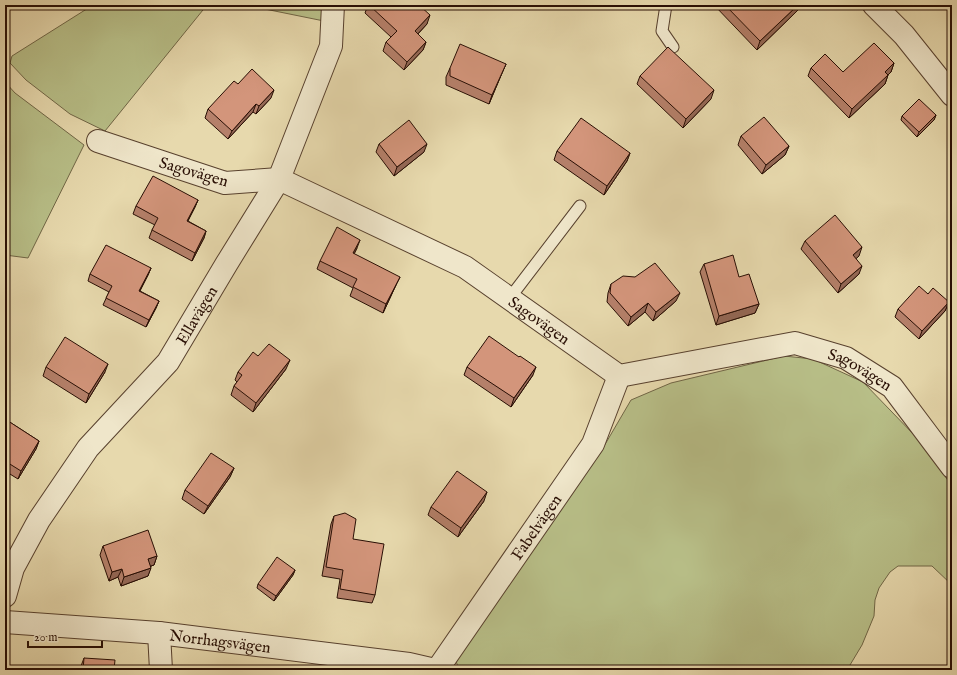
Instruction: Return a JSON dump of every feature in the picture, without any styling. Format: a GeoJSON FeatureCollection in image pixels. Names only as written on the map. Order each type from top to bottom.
{"type":"FeatureCollection","features":[{"type":"Feature","properties":{"kind":"street","name":"Ellavägen"},"geometry":{"type":"LineString","coordinates":[[5,596],[13,568],[39,520],[88,448],[168,362],[279,179],[331,46],[333,5]]}},
{"type":"Feature","properties":{"kind":"street"},"geometry":{"type":"LineString","coordinates":[[874,5],[904,35],[952,95]]}},
{"type":"Feature","properties":{"kind":"street","name":"Sagovägen"},"geometry":{"type":"LineString","coordinates":[[98,141],[225,183],[279,179],[465,267],[619,376],[795,343],[846,358],[892,387],[952,467]]}},
{"type":"Feature","properties":{"kind":"street","name":"Fabelvägen"},"geometry":{"type":"LineString","coordinates":[[436,670],[593,444],[619,376]]}},
{"type":"Feature","properties":{"kind":"street","name":"Norrhagsvägen"},"geometry":{"type":"LineString","coordinates":[[5,622],[159,633],[409,664],[436,670]]}},
{"type":"Feature","properties":{"kind":"street"},"geometry":{"type":"LineString","coordinates":[[159,633],[161,670]]}},
{"type":"Feature","properties":{"kind":"lane"},"geometry":{"type":"LineString","coordinates":[[666,5],[662,31],[673,47]]}},
{"type":"Feature","properties":{"kind":"lane"},"geometry":{"type":"LineString","coordinates":[[509,299],[580,206]]}},
{"type":"Feature","properties":{"kind":"green space"},"geometry":{"type":"Polygon","coordinates":[[[93,5],[207,5],[105,131],[70,114],[26,80],[10,63],[12,56],[93,5]]]}},
{"type":"Feature","properties":{"kind":"green space"},"geometry":{"type":"Polygon","coordinates":[[[245,5],[324,5],[324,21],[245,5]]]}},
{"type":"Feature","properties":{"kind":"green space"},"geometry":{"type":"Polygon","coordinates":[[[5,82],[15,93],[84,145],[28,258],[5,255],[5,82]]]}},
{"type":"Feature","properties":{"kind":"green space"},"geometry":{"type":"Polygon","coordinates":[[[784,356],[813,359],[863,382],[918,439],[952,486],[952,585],[932,566],[898,566],[890,572],[879,588],[875,600],[874,616],[862,645],[847,670],[459,670],[456,661],[600,453],[631,400],[671,383],[784,356]]]}},
{"type":"Feature","properties":{"kind":"building"},"geometry":{"type":"Polygon","coordinates":[[[369,5],[419,5],[430,15],[415,31],[426,42],[407,62],[386,42],[397,31],[369,5]]]}},
{"type":"Feature","properties":{"kind":"building"},"geometry":{"type":"Polygon","coordinates":[[[725,5],[798,5],[760,41],[725,5]]]}},
{"type":"Feature","properties":{"kind":"building"},"geometry":{"type":"Polygon","coordinates":[[[874,43],[894,63],[885,72],[888,75],[852,109],[811,68],[825,54],[843,72],[874,43]]]}},
{"type":"Feature","properties":{"kind":"building"},"geometry":{"type":"Polygon","coordinates":[[[460,44],[506,64],[492,95],[450,76],[450,68],[460,44]]]}},
{"type":"Feature","properties":{"kind":"building"},"geometry":{"type":"Polygon","coordinates":[[[668,47],[714,90],[686,119],[640,76],[668,47]]]}},
{"type":"Feature","properties":{"kind":"building"},"geometry":{"type":"Polygon","coordinates":[[[252,69],[274,90],[259,106],[256,104],[232,131],[208,109],[234,81],[238,84],[252,69]]]}},
{"type":"Feature","properties":{"kind":"building"},"geometry":{"type":"Polygon","coordinates":[[[919,99],[936,115],[919,132],[902,116],[919,99]]]}},
{"type":"Feature","properties":{"kind":"building"},"geometry":{"type":"Polygon","coordinates":[[[764,117],[789,146],[766,165],[741,136],[764,117]]]}},
{"type":"Feature","properties":{"kind":"building"},"geometry":{"type":"Polygon","coordinates":[[[581,118],[630,153],[607,186],[557,151],[581,118]]]}},
{"type":"Feature","properties":{"kind":"building"},"geometry":{"type":"Polygon","coordinates":[[[409,120],[427,144],[397,167],[379,144],[409,120]]]}},
{"type":"Feature","properties":{"kind":"building"},"geometry":{"type":"Polygon","coordinates":[[[153,176],[198,200],[187,221],[206,231],[195,253],[152,230],[158,218],[136,206],[153,176]]]}},
{"type":"Feature","properties":{"kind":"building"},"geometry":{"type":"Polygon","coordinates":[[[835,215],[862,247],[853,255],[862,266],[841,284],[805,241],[835,215]]]}},
{"type":"Feature","properties":{"kind":"building"},"geometry":{"type":"Polygon","coordinates":[[[337,227],[360,240],[353,253],[400,277],[386,304],[353,287],[357,279],[320,261],[337,227]]]}},
{"type":"Feature","properties":{"kind":"building"},"geometry":{"type":"Polygon","coordinates":[[[106,245],[151,268],[139,291],[159,301],[149,320],[106,298],[112,286],[90,274],[106,245]]]}},
{"type":"Feature","properties":{"kind":"building"},"geometry":{"type":"Polygon","coordinates":[[[733,255],[739,277],[749,274],[759,304],[719,316],[704,264],[733,255]]]}},
{"type":"Feature","properties":{"kind":"building"},"geometry":{"type":"Polygon","coordinates":[[[655,263],[680,293],[656,312],[648,303],[631,317],[610,293],[611,284],[623,276],[635,277],[655,263]]]}},
{"type":"Feature","properties":{"kind":"building"},"geometry":{"type":"Polygon","coordinates":[[[919,286],[928,294],[933,288],[949,302],[922,331],[898,309],[919,286]]]}},
{"type":"Feature","properties":{"kind":"building"},"geometry":{"type":"Polygon","coordinates":[[[489,336],[536,367],[514,398],[467,367],[489,336]]]}},
{"type":"Feature","properties":{"kind":"building"},"geometry":{"type":"Polygon","coordinates":[[[65,337],[108,364],[89,394],[46,367],[65,337]]]}},
{"type":"Feature","properties":{"kind":"building"},"geometry":{"type":"Polygon","coordinates":[[[269,344],[290,360],[256,403],[234,386],[242,375],[238,372],[253,352],[258,356],[269,344]]]}},
{"type":"Feature","properties":{"kind":"building"},"geometry":{"type":"Polygon","coordinates":[[[5,419],[39,441],[21,471],[5,461],[5,419]]]}},
{"type":"Feature","properties":{"kind":"building"},"geometry":{"type":"Polygon","coordinates":[[[211,453],[234,468],[208,506],[185,490],[211,453]]]}},
{"type":"Feature","properties":{"kind":"building"},"geometry":{"type":"Polygon","coordinates":[[[457,471],[487,492],[461,528],[431,507],[457,471]]]}},
{"type":"Feature","properties":{"kind":"building"},"geometry":{"type":"Polygon","coordinates":[[[345,513],[356,519],[353,539],[384,544],[375,595],[340,589],[343,570],[326,567],[334,516],[345,513]]]}},
{"type":"Feature","properties":{"kind":"building"},"geometry":{"type":"Polygon","coordinates":[[[148,530],[157,556],[148,559],[151,568],[124,577],[122,569],[112,572],[103,546],[148,530]]]}},
{"type":"Feature","properties":{"kind":"building"},"geometry":{"type":"Polygon","coordinates":[[[277,557],[295,570],[276,596],[258,584],[277,557]]]}},
{"type":"Feature","properties":{"kind":"building"},"geometry":{"type":"Polygon","coordinates":[[[84,658],[115,660],[114,670],[83,670],[84,658]]]}}]}
